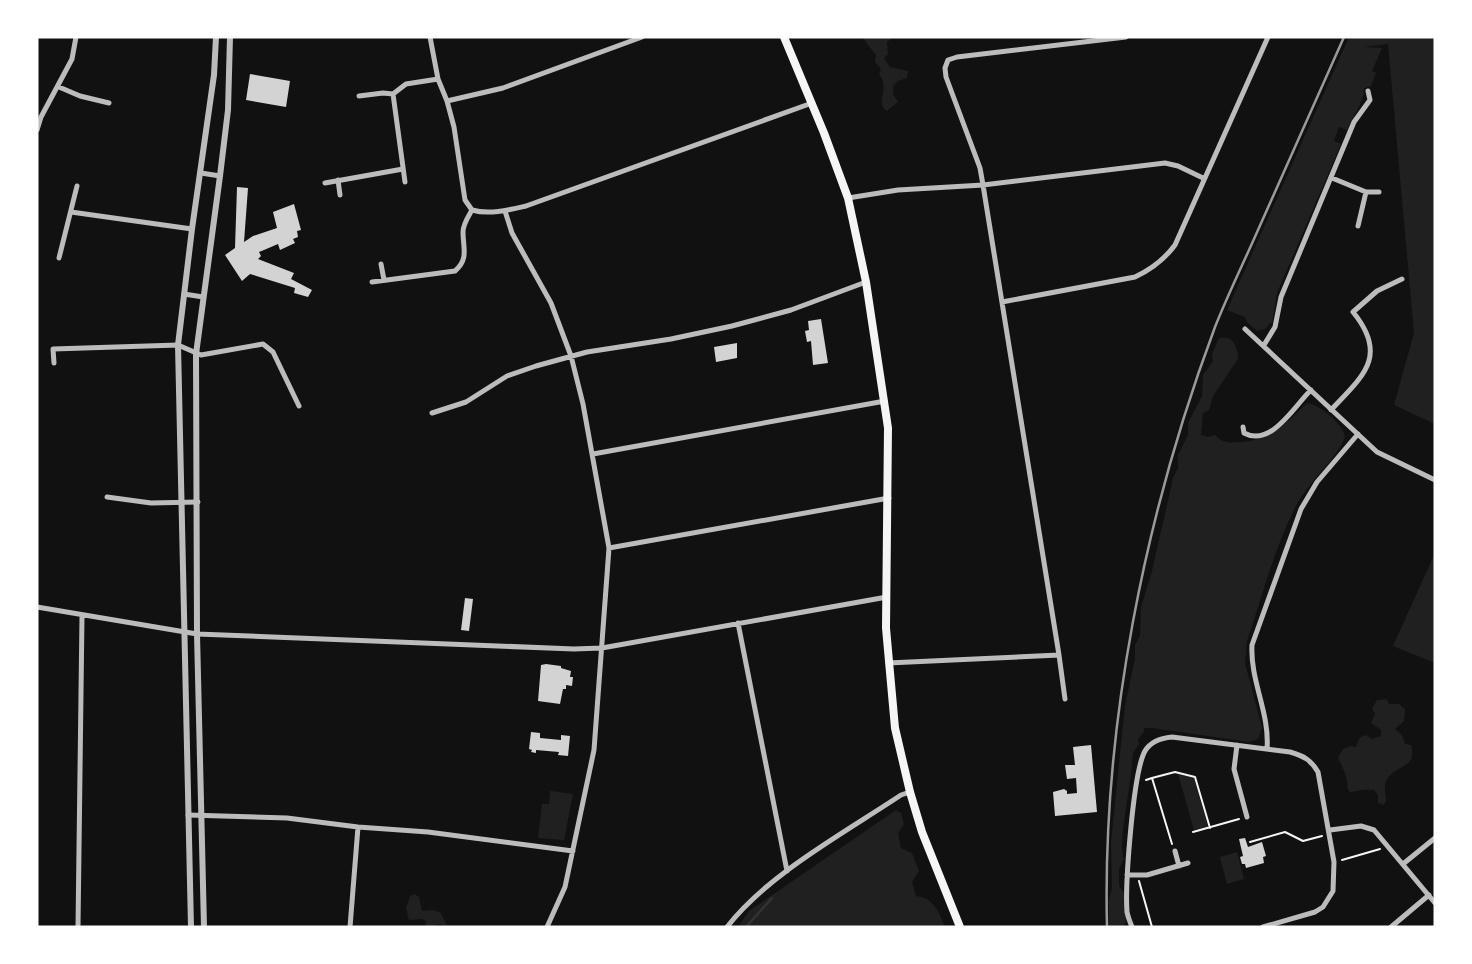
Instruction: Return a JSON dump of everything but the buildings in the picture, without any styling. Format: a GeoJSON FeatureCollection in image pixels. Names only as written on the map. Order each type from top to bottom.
{"type":"FeatureCollection","features":[{"type":"Feature","properties":{"kind":"main road"},"geometry":{"type":"LineString","coordinates":[[784,37],[848,198],[866,282],[889,441],[888,663],[895,728],[909,792],[931,857],[960,927]]}},
{"type":"Feature","properties":{"kind":"street"},"geometry":{"type":"LineString","coordinates":[[37,130],[41,117],[72,59],[76,37]]}},
{"type":"Feature","properties":{"kind":"street"},"geometry":{"type":"LineString","coordinates":[[191,927],[178,345],[214,75],[216,37]]}},
{"type":"Feature","properties":{"kind":"street"},"geometry":{"type":"LineString","coordinates":[[204,927],[197,634],[196,354],[228,110],[230,37]]}},
{"type":"Feature","properties":{"kind":"street"},"geometry":{"type":"LineString","coordinates":[[430,37],[438,79],[447,101],[465,200],[472,210],[480,212],[505,211],[526,206],[812,103]]}},
{"type":"Feature","properties":{"kind":"street"},"geometry":{"type":"LineString","coordinates":[[447,101],[503,88],[642,37]]}},
{"type":"Feature","properties":{"kind":"street"},"geometry":{"type":"LineString","coordinates":[[1065,699],[980,168],[946,78],[945,68],[948,60],[957,57],[1126,37]]}},
{"type":"Feature","properties":{"kind":"street"},"geometry":{"type":"LineString","coordinates":[[1002,302],[1120,280],[1150,270],[1166,257],[1175,245],[1268,37]]}},
{"type":"Feature","properties":{"kind":"street"},"geometry":{"type":"LineString","coordinates":[[359,96],[393,94],[406,84],[438,79]]}},
{"type":"Feature","properties":{"kind":"street"},"geometry":{"type":"LineString","coordinates":[[59,87],[80,96],[109,103]]}},
{"type":"Feature","properties":{"kind":"street"},"geometry":{"type":"LineString","coordinates":[[1264,345],[1275,327],[1280,297],[1354,122],[1370,100],[1368,90]]}},
{"type":"Feature","properties":{"kind":"street"},"geometry":{"type":"LineString","coordinates":[[393,94],[405,182]]}},
{"type":"Feature","properties":{"kind":"street"},"geometry":{"type":"LineString","coordinates":[[366,95],[368,104]]}},
{"type":"Feature","properties":{"kind":"street"},"geometry":{"type":"LineString","coordinates":[[1370,100],[1380,103]]}},
{"type":"Feature","properties":{"kind":"street"},"geometry":{"type":"LineString","coordinates":[[848,198],[898,190],[983,184],[1170,163],[1203,178]]}},
{"type":"Feature","properties":{"kind":"street"},"geometry":{"type":"LineString","coordinates":[[325,183],[403,169]]}},
{"type":"Feature","properties":{"kind":"street"},"geometry":{"type":"LineString","coordinates":[[201,173],[220,176]]}},
{"type":"Feature","properties":{"kind":"street"},"geometry":{"type":"LineString","coordinates":[[1332,178],[1366,191],[1379,192]]}},
{"type":"Feature","properties":{"kind":"street"},"geometry":{"type":"LineString","coordinates":[[338,180],[340,195]]}},
{"type":"Feature","properties":{"kind":"street"},"geometry":{"type":"LineString","coordinates":[[59,258],[77,186]]}},
{"type":"Feature","properties":{"kind":"street"},"geometry":{"type":"LineString","coordinates":[[1358,226],[1366,191]]}},
{"type":"Feature","properties":{"kind":"street"},"geometry":{"type":"LineString","coordinates":[[372,282],[455,271],[462,265],[466,253],[463,230],[472,210]]}},
{"type":"Feature","properties":{"kind":"street"},"geometry":{"type":"LineString","coordinates":[[505,211],[512,233],[551,303],[571,356],[593,454],[609,548],[594,750],[565,887],[547,927]]}},
{"type":"Feature","properties":{"kind":"street"},"geometry":{"type":"LineString","coordinates":[[71,212],[192,229]]}},
{"type":"Feature","properties":{"kind":"street"},"geometry":{"type":"LineString","coordinates":[[381,264],[384,280]]}},
{"type":"Feature","properties":{"kind":"street"},"geometry":{"type":"LineString","coordinates":[[1353,312],[1392,279],[1402,279]]}},
{"type":"Feature","properties":{"kind":"street"},"geometry":{"type":"LineString","coordinates":[[432,413],[466,402],[506,376],[571,356],[732,326],[791,310],[866,282]]}},
{"type":"Feature","properties":{"kind":"street"},"geometry":{"type":"LineString","coordinates":[[184,294],[203,297]]}},
{"type":"Feature","properties":{"kind":"street"},"geometry":{"type":"LineString","coordinates":[[1331,410],[1358,381],[1366,369],[1370,355],[1367,330],[1345,305]]}},
{"type":"Feature","properties":{"kind":"street"},"geometry":{"type":"LineString","coordinates":[[1245,330],[1377,452],[1435,480]]}},
{"type":"Feature","properties":{"kind":"street"},"geometry":{"type":"LineString","coordinates":[[54,363],[53,349],[178,345],[196,354],[255,344],[268,347],[273,352],[299,406]]}},
{"type":"Feature","properties":{"kind":"street"},"geometry":{"type":"LineString","coordinates":[[1236,440],[1244,430],[1250,436],[1257,436],[1280,426],[1311,390]]}},
{"type":"Feature","properties":{"kind":"street"},"geometry":{"type":"LineString","coordinates":[[593,454],[885,401]]}},
{"type":"Feature","properties":{"kind":"street"},"geometry":{"type":"LineString","coordinates":[[1266,749],[1268,729],[1251,664],[1252,645],[1301,509],[1317,482],[1358,434]]}},
{"type":"Feature","properties":{"kind":"street"},"geometry":{"type":"LineString","coordinates":[[107,496],[151,503],[198,502]]}},
{"type":"Feature","properties":{"kind":"street"},"geometry":{"type":"LineString","coordinates":[[609,548],[889,498]]}},
{"type":"Feature","properties":{"kind":"street"},"geometry":{"type":"LineString","coordinates":[[37,607],[197,634],[527,649],[602,648],[887,597]]}},
{"type":"Feature","properties":{"kind":"street"},"geometry":{"type":"LineString","coordinates":[[78,927],[82,616]]}},
{"type":"Feature","properties":{"kind":"street"},"geometry":{"type":"LineString","coordinates":[[738,623],[787,872]]}},
{"type":"Feature","properties":{"kind":"street"},"geometry":{"type":"LineString","coordinates":[[888,663],[1059,655]]}},
{"type":"Feature","properties":{"kind":"street"},"geometry":{"type":"LineString","coordinates":[[1132,927],[1127,913],[1127,875],[1137,780],[1145,751],[1157,740],[1172,737],[1298,754],[1312,762],[1321,781],[1330,832],[1334,862],[1333,891],[1323,907],[1301,917],[1263,927]]}},
{"type":"Feature","properties":{"kind":"street"},"geometry":{"type":"LineString","coordinates":[[1237,745],[1234,769],[1247,817]]}},
{"type":"Feature","properties":{"kind":"street"},"geometry":{"type":"LineString","coordinates":[[727,927],[748,902],[787,872],[909,792]]}},
{"type":"Feature","properties":{"kind":"street"},"geometry":{"type":"LineString","coordinates":[[188,815],[287,818],[428,832],[573,851]]}},
{"type":"Feature","properties":{"kind":"street"},"geometry":{"type":"LineString","coordinates":[[350,927],[358,827]]}},
{"type":"Feature","properties":{"kind":"street"},"geometry":{"type":"LineString","coordinates":[[1330,832],[1367,827],[1374,830],[1435,903]]}},
{"type":"Feature","properties":{"kind":"street"},"geometry":{"type":"LineString","coordinates":[[1403,864],[1435,838]]}},
{"type":"Feature","properties":{"kind":"street"},"geometry":{"type":"LineString","coordinates":[[1175,851],[1179,866]]}},
{"type":"Feature","properties":{"kind":"street"},"geometry":{"type":"LineString","coordinates":[[1127,875],[1138,876],[1188,863]]}},
{"type":"Feature","properties":{"kind":"street"},"geometry":{"type":"LineString","coordinates":[[1391,927],[1430,895]]}},
{"type":"Feature","properties":{"kind":"path"},"geometry":{"type":"LineString","coordinates":[[1137,780],[1175,772],[1195,776],[1210,828]]}},
{"type":"Feature","properties":{"kind":"path"},"geometry":{"type":"LineString","coordinates":[[1153,778],[1175,851]]}},
{"type":"Feature","properties":{"kind":"path"},"geometry":{"type":"LineString","coordinates":[[1193,832],[1247,817]]}},
{"type":"Feature","properties":{"kind":"path"},"geometry":{"type":"LineString","coordinates":[[1250,842],[1285,832],[1303,841],[1330,832]]}},
{"type":"Feature","properties":{"kind":"path"},"geometry":{"type":"LineString","coordinates":[[1334,862],[1389,847]]}},
{"type":"Feature","properties":{"kind":"path"},"geometry":{"type":"LineString","coordinates":[[1138,876],[1152,927]]}},
{"type":"Feature","properties":{"kind":"shaded area"},"geometry":{"type":"Polygon","coordinates":[[[862,37],[894,37],[887,42],[888,54],[884,58],[890,67],[908,71],[907,78],[893,86],[893,94],[898,102],[887,111],[882,104],[883,85],[879,74],[881,69],[875,62],[876,55],[862,37]]]}},
{"type":"Feature","properties":{"kind":"shaded area"},"geometry":{"type":"Polygon","coordinates":[[[1349,37],[1435,37],[1435,424],[1394,405],[1414,333],[1388,44],[1364,47],[1382,48],[1372,71],[1376,73],[1371,86],[1364,88],[1360,104],[1347,130],[1339,127],[1334,141],[1341,144],[1277,293],[1272,323],[1257,331],[1245,317],[1227,310],[1349,37]]]}},
{"type":"Feature","properties":{"kind":"shaded area"},"geometry":{"type":"Polygon","coordinates":[[[1219,338],[1228,338],[1234,343],[1238,359],[1213,396],[1209,410],[1203,413],[1201,435],[1215,435],[1229,442],[1260,438],[1285,424],[1307,403],[1330,416],[1340,426],[1345,437],[1295,508],[1275,556],[1247,641],[1245,663],[1262,728],[1258,739],[1249,742],[1144,728],[1138,739],[1139,744],[1133,753],[1123,828],[1124,859],[1119,869],[1119,886],[1127,898],[1126,922],[1122,927],[1109,927],[1111,842],[1125,705],[1135,659],[1135,645],[1140,636],[1141,607],[1173,478],[1178,468],[1178,455],[1188,435],[1188,423],[1202,396],[1203,375],[1213,361],[1212,354],[1219,338]]]}},
{"type":"Feature","properties":{"kind":"shaded area"},"geometry":{"type":"Polygon","coordinates":[[[1435,553],[1435,663],[1393,646],[1435,553]]]}},
{"type":"Feature","properties":{"kind":"shaded area"},"geometry":{"type":"Polygon","coordinates":[[[1387,699],[1389,704],[1399,704],[1405,709],[1404,721],[1395,729],[1402,735],[1405,744],[1411,745],[1412,752],[1409,762],[1387,779],[1386,801],[1383,805],[1378,803],[1378,795],[1374,790],[1349,791],[1338,758],[1343,749],[1356,747],[1363,736],[1372,739],[1381,736],[1381,730],[1371,723],[1375,714],[1372,709],[1377,700],[1387,699]]]}},
{"type":"Feature","properties":{"kind":"shaded area"},"geometry":{"type":"Polygon","coordinates":[[[1178,774],[1194,778],[1208,827],[1194,830],[1178,774]]]}},
{"type":"Feature","properties":{"kind":"shaded area"},"geometry":{"type":"Polygon","coordinates":[[[550,791],[573,794],[564,840],[538,838],[542,804],[549,804],[550,791]]]}},
{"type":"Feature","properties":{"kind":"shaded area"},"geometry":{"type":"Polygon","coordinates":[[[896,810],[901,813],[904,824],[898,834],[901,848],[912,853],[919,871],[912,882],[916,896],[932,903],[945,927],[738,927],[749,911],[896,810]]]}},
{"type":"Feature","properties":{"kind":"shaded area"},"geometry":{"type":"Polygon","coordinates":[[[1237,852],[1244,879],[1227,884],[1220,857],[1237,852]]]}},
{"type":"Feature","properties":{"kind":"shaded area"},"geometry":{"type":"Polygon","coordinates":[[[415,894],[419,897],[422,911],[434,910],[441,913],[447,926],[437,924],[436,927],[419,927],[425,926],[426,921],[409,920],[406,908],[410,896],[415,894]]]}},
{"type":"Feature","properties":{"kind":"waterway"},"geometry":{"type":"LineString","coordinates":[[746,927],[772,898]]}},
{"type":"Feature","properties":{"kind":"railway"},"geometry":{"type":"LineString","coordinates":[[1107,927],[1107,851],[1121,699],[1133,622],[1168,472],[1215,327],[1344,37]]}}]}
